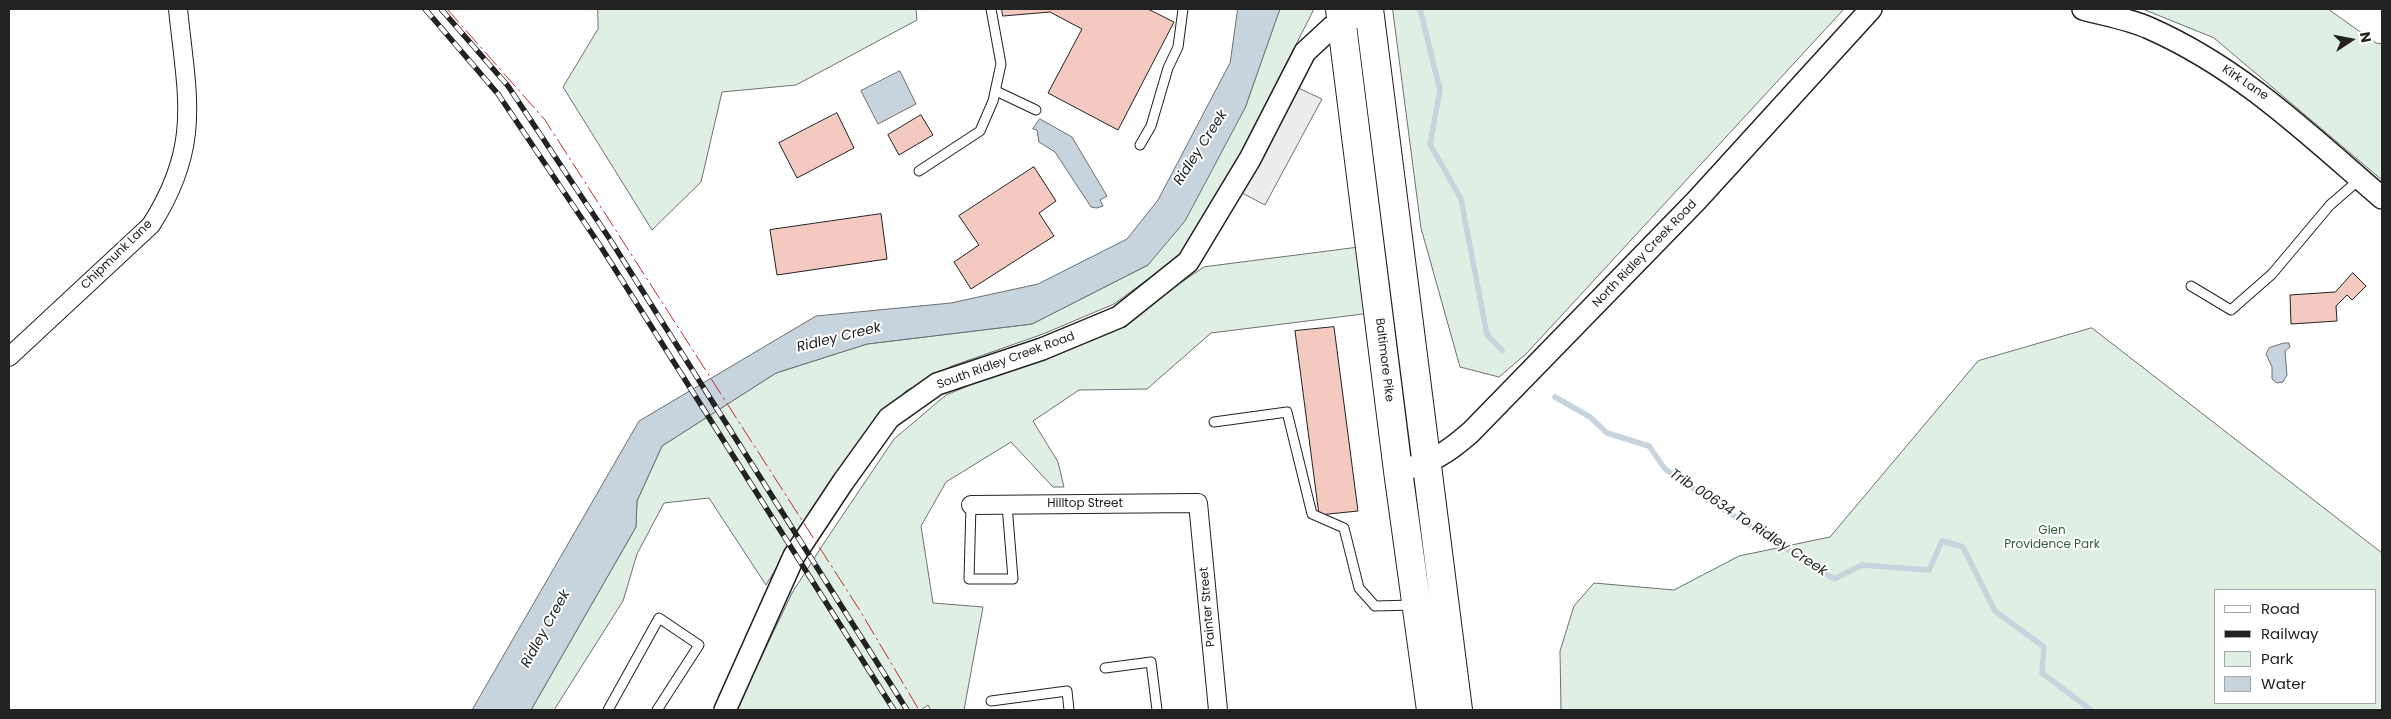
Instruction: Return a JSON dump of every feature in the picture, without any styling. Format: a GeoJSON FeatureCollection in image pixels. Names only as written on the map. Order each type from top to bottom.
{"type":"FeatureCollection","features":[{"type":"Feature","properties":{"kind":"main road"},"geometry":{"type":"LineString","coordinates":[[1370,12],[1425,464],[1458,710]]}},
{"type":"Feature","properties":{"kind":"main road","name":"Baltimore Pike"},"geometry":{"type":"LineString","coordinates":[[1341,15],[1398,471],[1431,710]]}},
{"type":"Feature","properties":{"kind":"street","name":"Chipmunk Lane"},"geometry":{"type":"LineString","coordinates":[[9,357],[151,225],[168,199],[185,150],[188,124],[178,9]]}},
{"type":"Feature","properties":{"kind":"street","name":"North Ridley Creek Road"},"geometry":{"type":"LineString","coordinates":[[1398,471],[1425,464],[1457,444],[1478,425],[1697,200],[1871,9]]}},
{"type":"Feature","properties":{"kind":"street","name":"Kirk Lane"},"geometry":{"type":"LineString","coordinates":[[2083,9],[2148,27],[2211,60],[2266,97],[2382,198]]}},
{"type":"Feature","properties":{"kind":"street","name":"South Ridley Creek Road"},"geometry":{"type":"LineString","coordinates":[[725,710],[794,556],[843,482],[889,418],[938,384],[1042,349],[1119,316],[1188,262],[1250,159],[1305,52],[1341,15],[1370,12]]}},
{"type":"Feature","properties":{"kind":"street","name":"Hilltop Street"},"geometry":{"type":"LineString","coordinates":[[971,505],[1198,504]]}},
{"type":"Feature","properties":{"kind":"street","name":"Painter Street"},"geometry":{"type":"LineString","coordinates":[[1198,504],[1218,710]]}},
{"type":"Feature","properties":{"kind":"lane"},"geometry":{"type":"LineString","coordinates":[[919,171],[980,131],[996,92],[1000,64],[991,9]]}},
{"type":"Feature","properties":{"kind":"lane"},"geometry":{"type":"LineString","coordinates":[[1140,145],[1151,126],[1168,68],[1178,47],[1183,9]]}},
{"type":"Feature","properties":{"kind":"lane"},"geometry":{"type":"LineString","coordinates":[[996,92],[1036,110]]}},
{"type":"Feature","properties":{"kind":"lane"},"geometry":{"type":"LineString","coordinates":[[2191,286],[2231,310],[2272,274],[2330,205],[2360,178]]}},
{"type":"Feature","properties":{"kind":"lane"},"geometry":{"type":"LineString","coordinates":[[1214,422],[1287,412],[1312,514],[1344,528],[1359,588],[1375,606],[1416,605]]}},
{"type":"Feature","properties":{"kind":"lane"},"geometry":{"type":"LineString","coordinates":[[971,505],[970,579],[1012,579],[1007,505]]}},
{"type":"Feature","properties":{"kind":"lane"},"geometry":{"type":"LineString","coordinates":[[608,710],[659,618],[699,645],[657,710]]}},
{"type":"Feature","properties":{"kind":"lane"},"geometry":{"type":"LineString","coordinates":[[1105,668],[1151,662],[1157,710]]}},
{"type":"Feature","properties":{"kind":"lane"},"geometry":{"type":"LineString","coordinates":[[991,701],[1067,691],[1069,710]]}},
{"type":"Feature","properties":{"kind":"green space"},"geometry":{"type":"Polygon","coordinates":[[[598,9],[916,9],[917,20],[796,85],[722,92],[701,182],[652,230],[563,87],[598,29],[598,9]]]}},
{"type":"Feature","properties":{"kind":"green space"},"geometry":{"type":"Polygon","coordinates":[[[1280,9],[1314,9],[1213,208],[1185,252],[1114,304],[1043,334],[952,366],[906,391],[872,424],[792,542],[766,585],[709,498],[664,503],[637,554],[623,601],[554,710],[531,710],[636,527],[637,501],[662,446],[776,373],[867,344],[1032,324],[1148,265],[1245,108],[1280,9]]]}},
{"type":"Feature","properties":{"kind":"green space"},"geometry":{"type":"Polygon","coordinates":[[[1393,9],[1844,9],[1526,354],[1499,377],[1460,367],[1421,228],[1393,9]]]}},
{"type":"Feature","properties":{"kind":"green space"},"geometry":{"type":"Polygon","coordinates":[[[2143,9],[2328,9],[2376,43],[2382,44],[2382,180],[2214,38],[2143,9]]]}},
{"type":"Feature","properties":{"kind":"green space"},"geometry":{"type":"Polygon","coordinates":[[[1362,247],[1371,313],[1211,333],[1147,389],[1079,390],[1033,421],[1058,462],[1064,487],[1053,487],[1011,442],[946,482],[921,526],[933,603],[983,607],[964,710],[931,710],[928,705],[921,710],[736,710],[792,593],[824,543],[894,439],[946,395],[1122,322],[1204,267],[1362,247]]]}},
{"type":"Feature","properties":{"kind":"green space","name":"Glen Providence Park"},"geometry":{"type":"Polygon","coordinates":[[[2092,328],[2382,553],[2382,710],[1561,710],[1560,651],[1574,606],[1594,583],[1674,590],[1739,556],[1830,537],[1978,361],[2092,328]]]}},
{"type":"Feature","properties":{"kind":"shaded area"},"geometry":{"type":"Polygon","coordinates":[[[1296,87],[1322,99],[1265,205],[1242,193],[1296,87]]]}},
{"type":"Feature","properties":{"kind":"water","name":"Ridley Creek"},"geometry":{"type":"Polygon","coordinates":[[[1238,9],[1280,9],[1245,108],[1185,221],[1148,265],[1032,324],[867,344],[776,373],[662,446],[637,501],[636,527],[531,710],[472,710],[639,421],[816,316],[951,303],[1038,284],[1127,239],[1158,200],[1230,63],[1238,9]]]}},
{"type":"Feature","properties":{"kind":"water"},"geometry":{"type":"Polygon","coordinates":[[[900,71],[916,104],[878,124],[861,91],[900,71]]]}},
{"type":"Feature","properties":{"kind":"water"},"geometry":{"type":"Polygon","coordinates":[[[1040,119],[1072,137],[1107,196],[1100,200],[1103,206],[1091,207],[1055,152],[1039,142],[1037,130],[1033,129],[1040,119]]]}},
{"type":"Feature","properties":{"kind":"water"},"geometry":{"type":"Polygon","coordinates":[[[2289,343],[2290,347],[2285,351],[2287,375],[2283,382],[2277,383],[2272,379],[2272,367],[2266,354],[2269,348],[2289,343]]]}},
{"type":"Feature","properties":{"kind":"building"},"geometry":{"type":"Polygon","coordinates":[[[1002,9],[1148,9],[1174,22],[1118,130],[1048,93],[1082,29],[1050,12],[1003,16],[1002,9]]]}},
{"type":"Feature","properties":{"kind":"building"},"geometry":{"type":"Polygon","coordinates":[[[837,113],[854,148],[797,178],[779,143],[837,113]]]}},
{"type":"Feature","properties":{"kind":"building"},"geometry":{"type":"Polygon","coordinates":[[[921,115],[933,135],[899,155],[888,135],[921,115]]]}},
{"type":"Feature","properties":{"kind":"building"},"geometry":{"type":"Polygon","coordinates":[[[1034,167],[1056,201],[1039,213],[1054,236],[971,289],[954,262],[979,245],[959,216],[1034,167]]]}},
{"type":"Feature","properties":{"kind":"building"},"geometry":{"type":"Polygon","coordinates":[[[881,214],[887,259],[777,275],[770,230],[881,214]]]}},
{"type":"Feature","properties":{"kind":"building"},"geometry":{"type":"Polygon","coordinates":[[[2353,273],[2366,286],[2352,300],[2347,295],[2336,306],[2337,321],[2291,324],[2290,295],[2335,292],[2353,273]]]}},
{"type":"Feature","properties":{"kind":"building"},"geometry":{"type":"Polygon","coordinates":[[[1334,327],[1358,511],[1319,515],[1295,331],[1334,327]]]}},
{"type":"Feature","properties":{"kind":"waterway","name":"Trib 00634 To Ridley Creek"},"geometry":{"type":"LineString","coordinates":[[1420,9],[1440,90],[1430,144],[1461,199],[1487,335],[1502,350]]}},
{"type":"Feature","properties":{"kind":"waterway","name":"Trib 00634 To Ridley Creek"},"geometry":{"type":"LineString","coordinates":[[1555,397],[1590,417],[1607,433],[1649,446],[1665,469],[1720,507],[1834,579],[1862,565],[1929,570],[1942,541],[1963,547],[1995,611],[2044,647],[2042,673],[2091,710]]}},
{"type":"Feature","properties":{"kind":"railway"},"geometry":{"type":"LineString","coordinates":[[425,9],[498,94],[601,247],[894,710]]}},
{"type":"Feature","properties":{"kind":"railway"},"geometry":{"type":"LineString","coordinates":[[441,9],[508,86],[611,241],[907,710]]}},
{"type":"Feature","properties":{"kind":"power"},"geometry":{"type":"LineString","coordinates":[[447,9],[545,120],[859,609],[919,710]]}}]}
